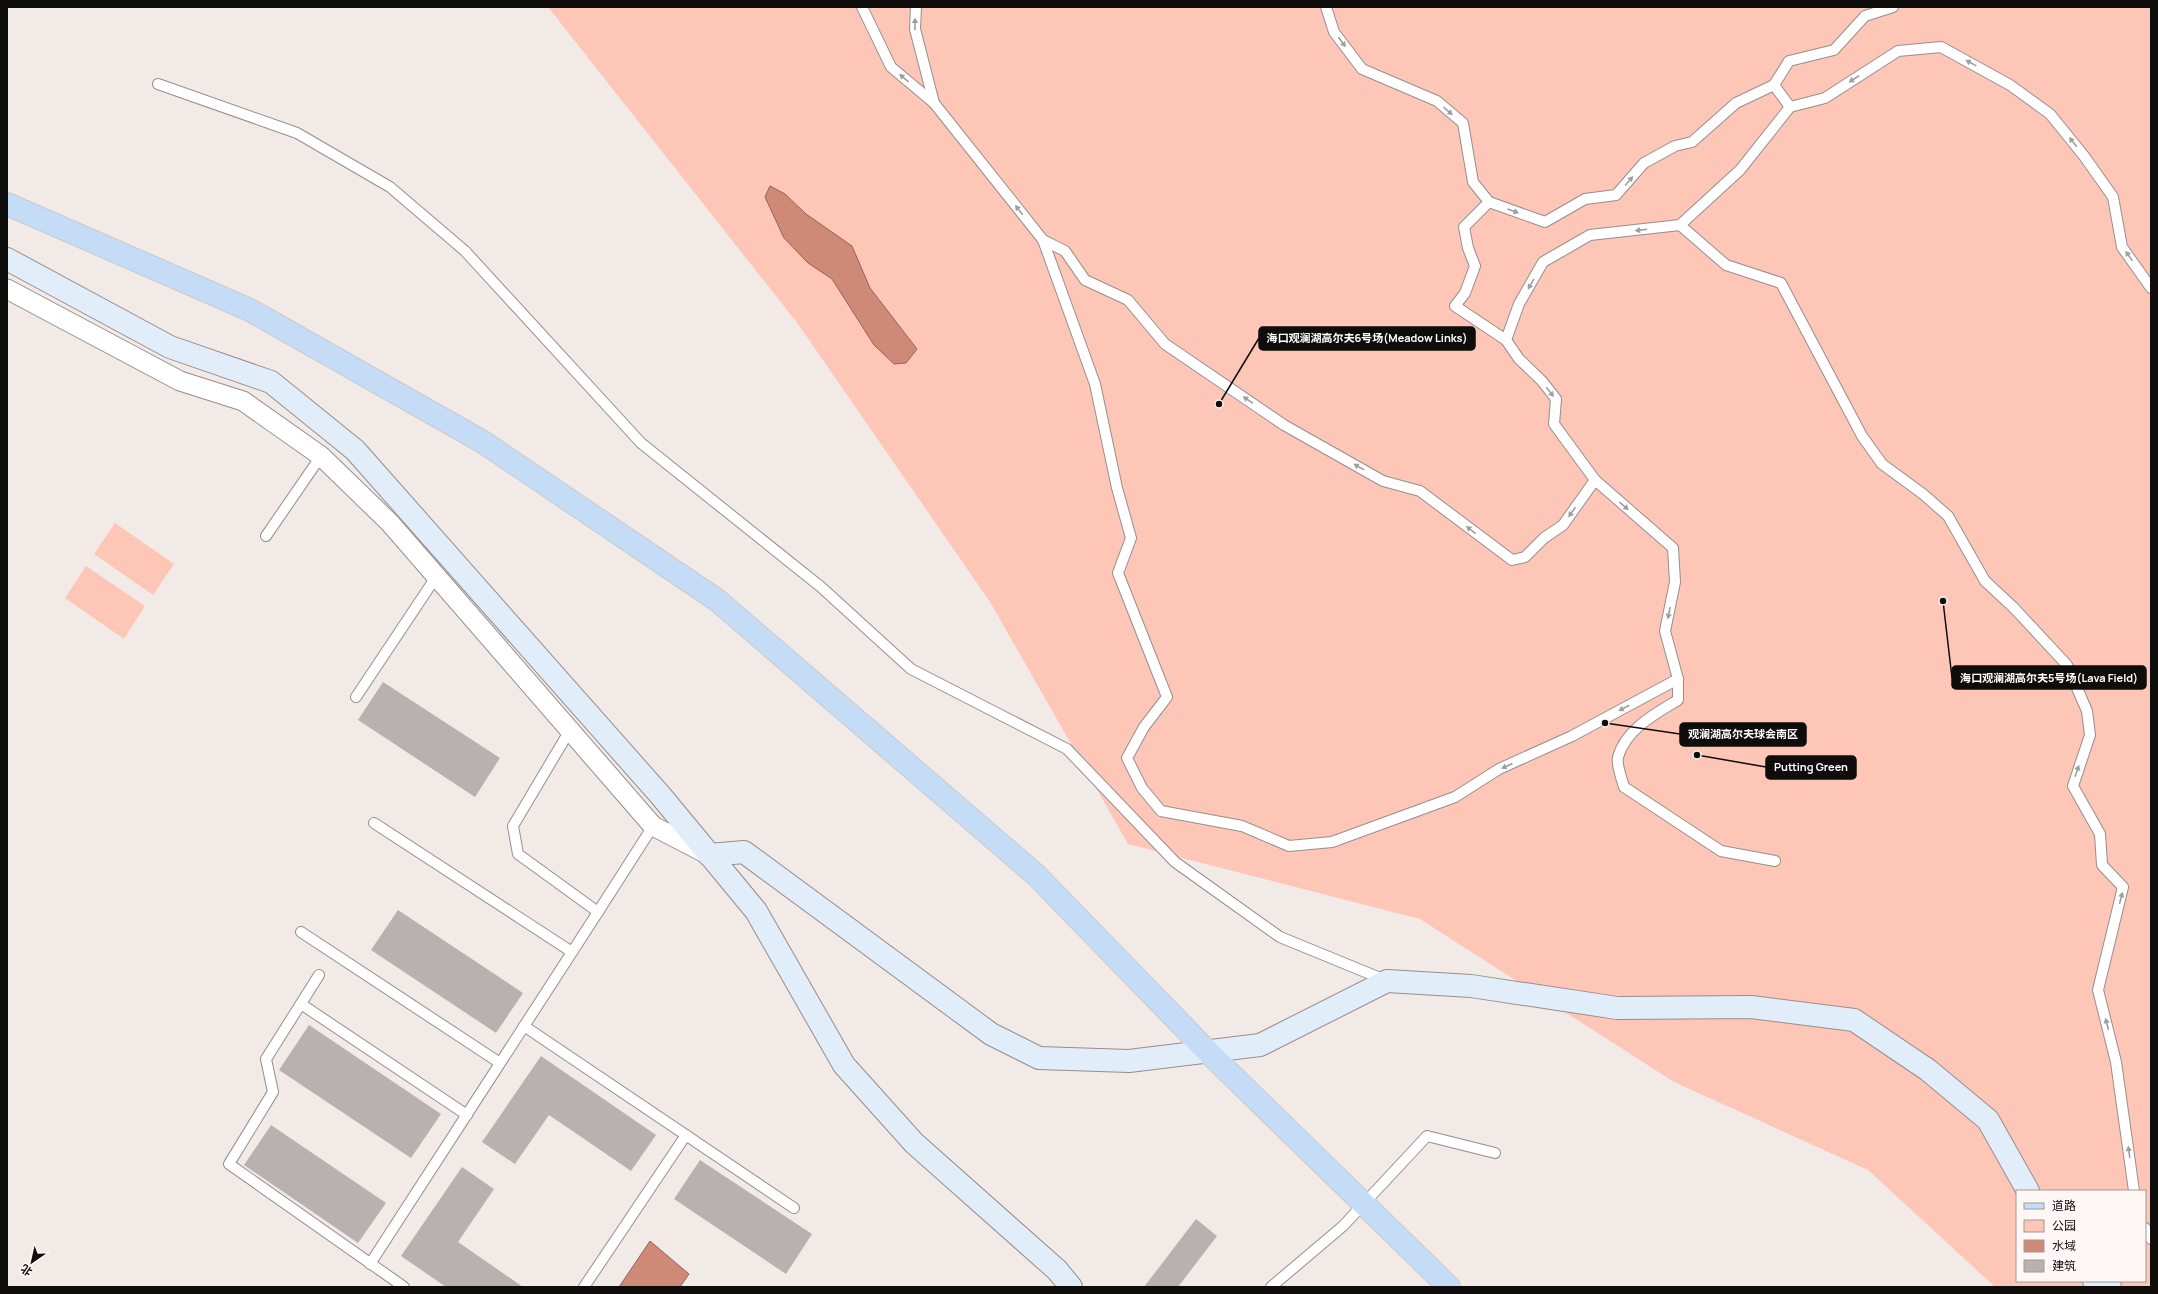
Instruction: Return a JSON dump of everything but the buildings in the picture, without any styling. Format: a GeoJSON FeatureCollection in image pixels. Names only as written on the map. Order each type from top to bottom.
{"type":"FeatureCollection","features":[{"type":"Feature","properties":{"kind":"main road"},"geometry":{"type":"LineString","coordinates":[[7,204],[250,310],[483,442],[717,600],[1036,875],[1207,1052],[1449,1287]]}},
{"type":"Feature","properties":{"kind":"street"},"geometry":{"type":"LineString","coordinates":[[7,259],[170,347],[271,382],[355,450],[661,796],[756,911],[844,1065],[914,1143],[1057,1270],[1072,1287]]}},
{"type":"Feature","properties":{"kind":"street"},"geometry":{"type":"LineString","coordinates":[[7,289],[180,382],[243,400],[321,456],[390,523],[653,826],[709,855],[744,852],[991,1034],[1039,1058],[1129,1061],[1260,1045],[1387,981],[1471,986],[1617,1008],[1751,1007],[1854,1020],[1928,1070],[1988,1120],[2027,1190]]}},
{"type":"Feature","properties":{"kind":"street"},"geometry":{"type":"LineString","coordinates":[[2095,1282],[2097,1284],[2110,1287]]}},
{"type":"Feature","properties":{"kind":"lane"},"geometry":{"type":"LineString","coordinates":[[862,7],[891,67],[934,103],[1043,240],[1095,384],[1117,488],[1131,538],[1118,573],[1167,697],[1144,727],[1127,758],[1142,788],[1161,811],[1242,826],[1289,846],[1332,842],[1455,797],[1499,769],[1572,736],[1678,679]]}},
{"type":"Feature","properties":{"kind":"lane"},"geometry":{"type":"LineString","coordinates":[[916,7],[915,29],[934,103]]}},
{"type":"Feature","properties":{"kind":"lane"},"geometry":{"type":"LineString","coordinates":[[1326,7],[1334,32],[1362,69],[1437,101],[1463,123],[1473,182],[1489,202],[1545,222],[1585,199],[1616,195],[1644,162],[1674,146],[1692,142],[1736,103],[1774,85],[1789,61],[1834,50],[1865,16],[1893,7]]}},
{"type":"Feature","properties":{"kind":"lane"},"geometry":{"type":"LineString","coordinates":[[1506,340],[1519,304],[1544,262],[1590,235],[1680,225],[1740,170],[1790,107],[1825,98],[1898,51],[1941,46],[2010,84],[2050,114],[2084,156],[2113,197],[2122,247],[2151,288]]}},
{"type":"Feature","properties":{"kind":"lane"},"geometry":{"type":"LineString","coordinates":[[158,84],[297,133],[390,187],[465,251],[641,443],[821,587],[911,669],[1067,749],[1175,862],[1280,937],[1387,981]]}},
{"type":"Feature","properties":{"kind":"lane"},"geometry":{"type":"LineString","coordinates":[[1774,85],[1790,107]]}},
{"type":"Feature","properties":{"kind":"lane"},"geometry":{"type":"LineString","coordinates":[[1489,202],[1464,227],[1468,248],[1475,266],[1465,293],[1455,306],[1506,340],[1519,359],[1542,381],[1556,399],[1554,424],[1595,480],[1673,548],[1675,582],[1665,631],[1678,679],[1678,700],[1655,714],[1630,734],[1618,758],[1624,787],[1721,851],[1775,861]]}},
{"type":"Feature","properties":{"kind":"lane"},"geometry":{"type":"LineString","coordinates":[[1680,225],[1726,265],[1780,283],[1862,436],[1882,464],[1923,494],[1948,516],[1985,581],[2014,608],[2067,665],[2087,711],[2090,735],[2073,786],[2100,834],[2102,865],[2123,887],[2098,990],[2116,1062],[2134,1190]]}},
{"type":"Feature","properties":{"kind":"lane"},"geometry":{"type":"LineString","coordinates":[[1043,240],[1065,252],[1085,280],[1128,300],[1165,344],[1277,420],[1383,481],[1420,491],[1512,560],[1524,557],[1544,538],[1563,525],[1595,480]]}},
{"type":"Feature","properties":{"kind":"lane"},"geometry":{"type":"LineString","coordinates":[[266,536],[321,456]]}},
{"type":"Feature","properties":{"kind":"lane"},"geometry":{"type":"LineString","coordinates":[[356,697],[436,577]]}},
{"type":"Feature","properties":{"kind":"lane"},"geometry":{"type":"LineString","coordinates":[[570,730],[513,826],[518,854],[598,912]]}},
{"type":"Feature","properties":{"kind":"lane"},"geometry":{"type":"LineString","coordinates":[[374,823],[572,952]]}},
{"type":"Feature","properties":{"kind":"lane"},"geometry":{"type":"LineString","coordinates":[[370,1264],[653,826]]}},
{"type":"Feature","properties":{"kind":"lane"},"geometry":{"type":"LineString","coordinates":[[301,932],[500,1063]]}},
{"type":"Feature","properties":{"kind":"lane"},"geometry":{"type":"LineString","coordinates":[[319,975],[266,1059],[273,1092],[229,1164],[404,1287]]}},
{"type":"Feature","properties":{"kind":"lane"},"geometry":{"type":"LineString","coordinates":[[301,1004],[467,1115]]}},
{"type":"Feature","properties":{"kind":"lane"},"geometry":{"type":"LineString","coordinates":[[524,1026],[794,1208]]}},
{"type":"Feature","properties":{"kind":"lane"},"geometry":{"type":"LineString","coordinates":[[584,1287],[686,1135]]}},
{"type":"Feature","properties":{"kind":"lane"},"geometry":{"type":"LineString","coordinates":[[1271,1287],[1343,1226],[1427,1136],[1494,1153]]}},
{"type":"Feature","properties":{"kind":"lane"},"geometry":{"type":"LineString","coordinates":[[2146,1230],[2151,1239]]}},
{"type":"Feature","properties":{"kind":"green space"},"geometry":{"type":"Polygon","coordinates":[[[548,7],[2151,7],[2151,1287],[1995,1287],[1868,1170],[1674,1082],[1420,919],[1128,844],[990,602],[798,324],[548,7]]]}},
{"type":"Feature","properties":{"kind":"green space"},"geometry":{"type":"Polygon","coordinates":[[[115,523],[174,564],[153,595],[94,554],[115,523]]]}},
{"type":"Feature","properties":{"kind":"green space"},"geometry":{"type":"Polygon","coordinates":[[[86,566],[145,606],[124,639],[65,598],[86,566]]]}},
{"type":"Feature","properties":{"kind":"water"},"geometry":{"type":"Polygon","coordinates":[[[770,186],[785,194],[806,214],[852,246],[870,288],[917,349],[906,363],[894,364],[874,345],[832,279],[808,263],[784,238],[765,197],[770,186]]]}},
{"type":"Feature","properties":{"kind":"water"},"geometry":{"type":"Polygon","coordinates":[[[650,1241],[689,1274],[680,1287],[619,1287],[650,1241]]]}},
{"type":"Feature","properties":{"kind":"place","name":"海口观澜湖高尔夫6号场(Meadow Links)"},"geometry":{"type":"Point","coordinates":[1219,404]}},
{"type":"Feature","properties":{"kind":"place","name":"海口观澜湖高尔夫5号场(Lava Field)"},"geometry":{"type":"Point","coordinates":[1943,601]}},
{"type":"Feature","properties":{"kind":"place","name":"观澜湖高尔夫球会南区"},"geometry":{"type":"Point","coordinates":[1605,723]}},
{"type":"Feature","properties":{"kind":"place","name":"Putting Green"},"geometry":{"type":"Point","coordinates":[1697,755]}}]}
